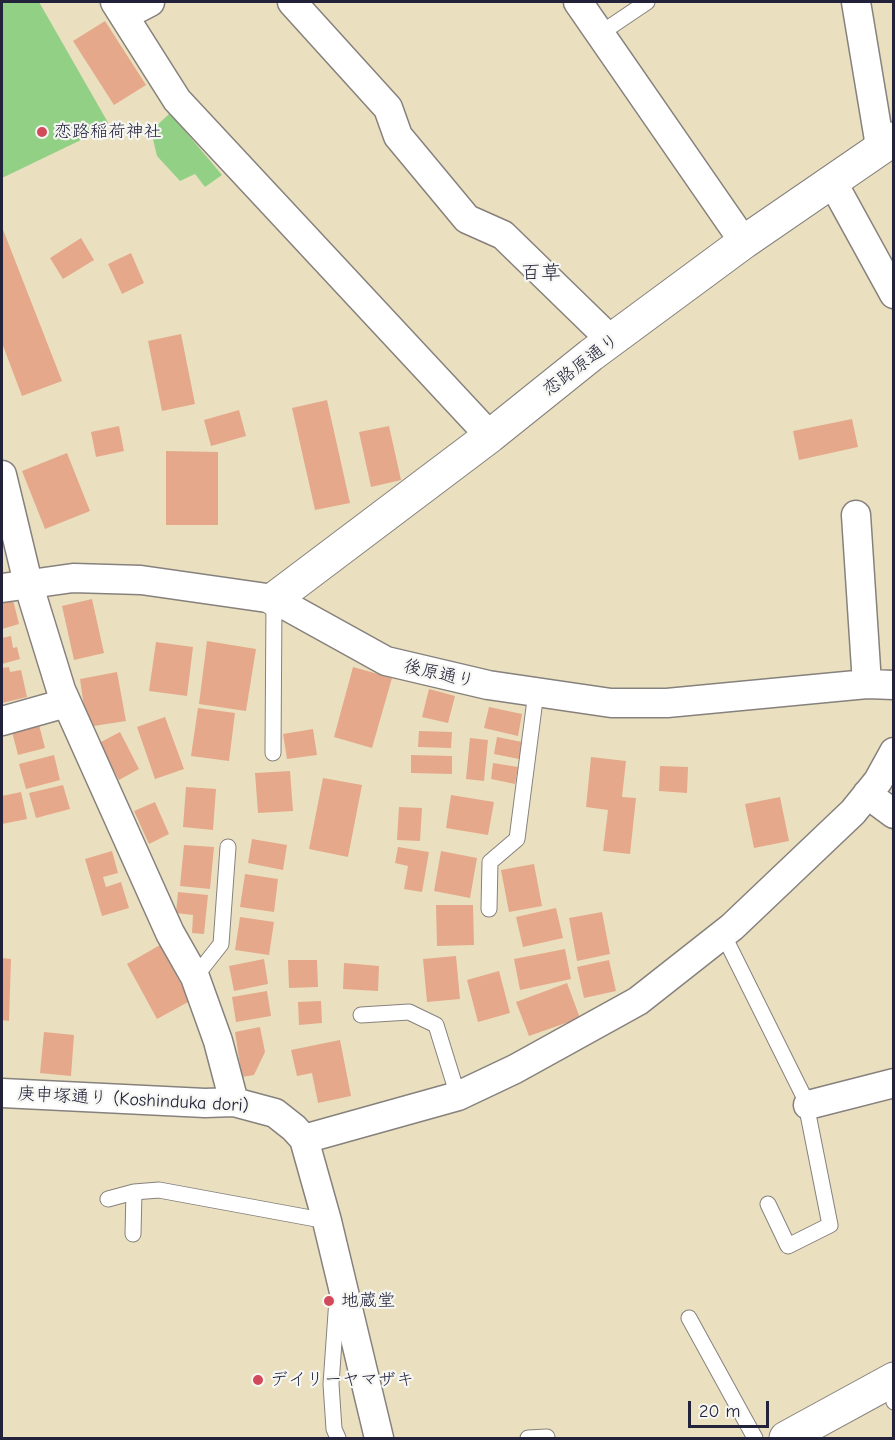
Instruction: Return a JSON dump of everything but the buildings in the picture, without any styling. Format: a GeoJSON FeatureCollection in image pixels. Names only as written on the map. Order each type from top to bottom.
{"type":"FeatureCollection","features":[{"type":"Feature","properties":{"kind":"street"},"geometry":{"type":"LineString","coordinates":[[150,2],[120,8],[177,100],[490,435]]}},
{"type":"Feature","properties":{"kind":"street"},"geometry":{"type":"LineString","coordinates":[[292,2],[388,108],[398,136],[467,219],[503,235],[612,341]]}},
{"type":"Feature","properties":{"kind":"street"},"geometry":{"type":"LineString","coordinates":[[578,2],[744,242]]}},
{"type":"Feature","properties":{"kind":"street"},"geometry":{"type":"LineString","coordinates":[[856,2],[887,142]]}},
{"type":"Feature","properties":{"kind":"street","name":"恋路原通り"},"geometry":{"type":"LineString","coordinates":[[274,599],[744,242],[834,183],[887,142]]}},
{"type":"Feature","properties":{"kind":"street"},"geometry":{"type":"LineString","coordinates":[[834,183],[894,294]]}},
{"type":"Feature","properties":{"kind":"street"},"geometry":{"type":"LineString","coordinates":[[2,475],[15,586],[44,642],[66,703],[170,933],[195,976],[218,1041],[234,1102]]}},
{"type":"Feature","properties":{"kind":"street"},"geometry":{"type":"LineString","coordinates":[[855,515],[880,685]]}},
{"type":"Feature","properties":{"kind":"street","name":"後原通り"},"geometry":{"type":"LineString","coordinates":[[15,586],[73,578],[141,579],[274,599],[386,661],[488,686],[611,703],[666,704],[880,685]]}},
{"type":"Feature","properties":{"kind":"street"},"geometry":{"type":"LineString","coordinates":[[2,721],[66,703]]}},
{"type":"Feature","properties":{"kind":"street"},"geometry":{"type":"LineString","coordinates":[[379,1438],[327,1221],[304,1139],[458,1096],[515,1069],[638,1001],[723,934],[853,812],[878,781],[894,752]]}},
{"type":"Feature","properties":{"kind":"street"},"geometry":{"type":"LineString","coordinates":[[867,794],[894,814]]}},
{"type":"Feature","properties":{"kind":"street"},"geometry":{"type":"LineString","coordinates":[[808,1105],[894,1083]]}},
{"type":"Feature","properties":{"kind":"street","name":"庚申塚通り (Koshinduka dori)"},"geometry":{"type":"LineString","coordinates":[[2,1093],[234,1102],[275,1113],[304,1139]]}},
{"type":"Feature","properties":{"kind":"street"},"geometry":{"type":"LineString","coordinates":[[786,1438],[892,1388]]}},
{"type":"Feature","properties":{"kind":"lane"},"geometry":{"type":"LineString","coordinates":[[601,33],[647,2]]}},
{"type":"Feature","properties":{"kind":"lane"},"geometry":{"type":"LineString","coordinates":[[273,753],[274,599]]}},
{"type":"Feature","properties":{"kind":"lane"},"geometry":{"type":"LineString","coordinates":[[489,909],[490,862],[518,839],[536,692]]}},
{"type":"Feature","properties":{"kind":"lane"},"geometry":{"type":"LineString","coordinates":[[195,976],[221,944],[228,847]]}},
{"type":"Feature","properties":{"kind":"lane"},"geometry":{"type":"LineString","coordinates":[[723,934],[808,1105],[831,1225],[788,1246],[768,1204]]}},
{"type":"Feature","properties":{"kind":"lane"},"geometry":{"type":"LineString","coordinates":[[361,1015],[409,1012],[436,1025],[458,1096]]}},
{"type":"Feature","properties":{"kind":"lane"},"geometry":{"type":"LineString","coordinates":[[108,1199],[134,1191],[159,1190],[327,1221]]}},
{"type":"Feature","properties":{"kind":"lane"},"geometry":{"type":"LineString","coordinates":[[133,1234],[134,1191]]}},
{"type":"Feature","properties":{"kind":"lane"},"geometry":{"type":"LineString","coordinates":[[338,1438],[334,1429],[331,1384],[339,1271]]}},
{"type":"Feature","properties":{"kind":"lane"},"geometry":{"type":"LineString","coordinates":[[689,1318],[755,1438]]}},
{"type":"Feature","properties":{"kind":"lane"},"geometry":{"type":"LineString","coordinates":[[528,1438],[547,1437]]}},
{"type":"Feature","properties":{"kind":"green space"},"geometry":{"type":"Polygon","coordinates":[[[2,2],[39,2],[110,126],[2,178],[2,2]]]}},
{"type":"Feature","properties":{"kind":"green space"},"geometry":{"type":"Polygon","coordinates":[[[170,113],[222,175],[205,187],[195,174],[180,181],[157,156],[151,131],[170,113]]]}},
{"type":"Feature","properties":{"kind":"place","name":"恋路稲荷神社"},"geometry":{"type":"Point","coordinates":[42,132]}},
{"type":"Feature","properties":{"kind":"place","name":"地蔵堂"},"geometry":{"type":"Point","coordinates":[329,1301]}},
{"type":"Feature","properties":{"kind":"place","name":"デイリーヤマザキ"},"geometry":{"type":"Point","coordinates":[258,1380]}},
{"type":"Feature","properties":{"kind":"district","name":"百草"},"geometry":{"type":"Point","coordinates":[541,273]}}]}
